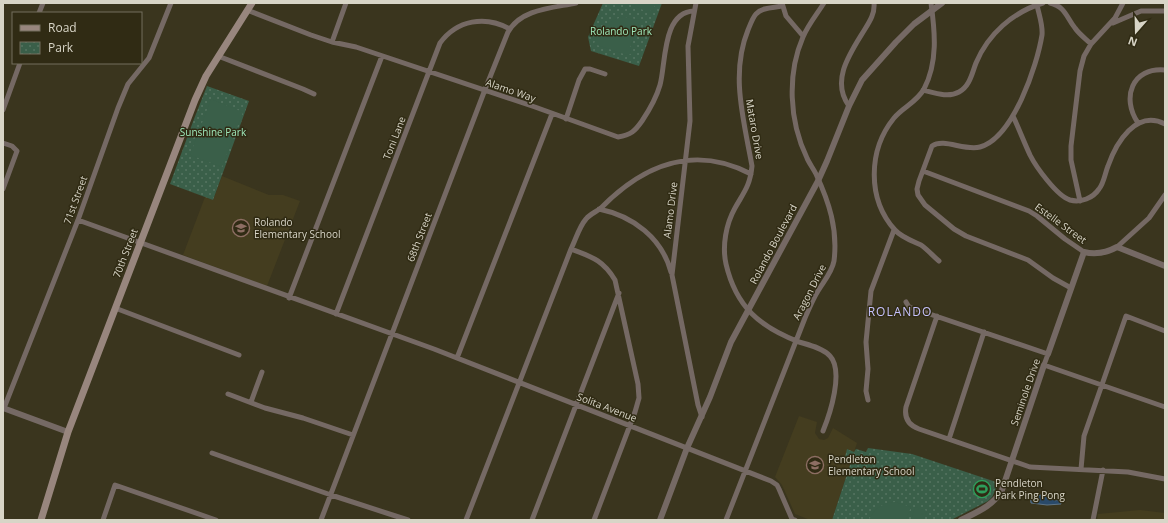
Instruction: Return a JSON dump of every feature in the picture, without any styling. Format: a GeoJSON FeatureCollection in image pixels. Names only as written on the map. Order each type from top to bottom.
{"type":"FeatureCollection","features":[{"type":"Feature","properties":{"kind":"main road","name":"70th Street"},"geometry":{"type":"LineString","coordinates":[[41,520],[68,432],[139,243],[195,100],[206,76],[252,3]]}},
{"type":"Feature","properties":{"kind":"street","name":"71st Street"},"geometry":{"type":"LineString","coordinates":[[4,408],[78,220],[128,84],[149,58],[171,3]]}},
{"type":"Feature","properties":{"kind":"street"},"geometry":{"type":"LineString","coordinates":[[332,42],[346,3]]}},
{"type":"Feature","properties":{"kind":"street","name":"68th Street"},"geometry":{"type":"LineString","coordinates":[[321,520],[485,90],[510,29],[513,24],[522,17],[531,13],[576,3]]}},
{"type":"Feature","properties":{"kind":"street","name":"Alamo Drive"},"geometry":{"type":"LineString","coordinates":[[696,3],[688,46],[690,120],[672,275],[698,405],[702,418]]}},
{"type":"Feature","properties":{"kind":"street","name":"Aragon Drive"},"geometry":{"type":"LineString","coordinates":[[726,520],[805,318],[834,263],[835,244],[833,218],[827,199],[816,174],[800,143],[793,108],[792,79],[796,58],[803,36],[824,3]]}},
{"type":"Feature","properties":{"kind":"street"},"geometry":{"type":"LineString","coordinates":[[849,106],[841,84],[843,70],[847,59],[870,19],[874,9],[874,3]]}},
{"type":"Feature","properties":{"kind":"street"},"geometry":{"type":"LineString","coordinates":[[931,3],[935,42],[929,76],[918,99],[900,112],[890,123],[879,142],[875,156],[874,178],[880,206],[894,230],[922,246],[939,262]]}},
{"type":"Feature","properties":{"kind":"street","name":"Rolando Boulevard"},"geometry":{"type":"LineString","coordinates":[[660,520],[732,342],[828,161],[849,106],[862,80],[914,24],[942,3]]}},
{"type":"Feature","properties":{"kind":"street"},"geometry":{"type":"LineString","coordinates":[[923,90],[947,95],[955,94],[961,91],[970,80],[976,62],[988,41],[1013,17],[1043,3]]}},
{"type":"Feature","properties":{"kind":"street"},"geometry":{"type":"LineString","coordinates":[[1050,3],[1061,7],[1066,12],[1073,26],[1091,44]]}},
{"type":"Feature","properties":{"kind":"street"},"geometry":{"type":"LineString","coordinates":[[1108,26],[1115,18],[1123,3]]}},
{"type":"Feature","properties":{"kind":"street"},"geometry":{"type":"LineString","coordinates":[[782,5],[786,16],[803,36]]}},
{"type":"Feature","properties":{"kind":"street","name":"Mataro Drive"},"geometry":{"type":"LineString","coordinates":[[782,5],[764,9],[755,14],[746,35],[740,64],[738,86],[752,166],[746,192],[736,207],[726,234],[726,264],[737,294],[748,312],[758,321],[771,329],[826,352],[831,358],[834,364],[835,382],[832,404],[823,431]]}},
{"type":"Feature","properties":{"kind":"street"},"geometry":{"type":"LineString","coordinates":[[1037,5],[1042,26],[1042,35],[1025,91],[1013,116],[999,134],[986,144],[970,148],[939,142],[935,144],[930,150],[917,188],[921,200],[954,229],[966,236],[1028,260],[1053,278],[1071,288]]}},
{"type":"Feature","properties":{"kind":"street","name":"Alamo Way"},"geometry":{"type":"LineString","coordinates":[[247,10],[311,36],[356,47],[485,90],[614,137],[626,136],[634,132],[655,100],[660,84],[665,45],[671,30],[681,15],[688,11],[694,11]]}},
{"type":"Feature","properties":{"kind":"street"},"geometry":{"type":"LineString","coordinates":[[1080,201],[1071,160],[1071,146],[1080,71],[1084,56],[1100,33],[1115,21],[1141,11],[1165,11]]}},
{"type":"Feature","properties":{"kind":"street","name":"Toni Lane"},"geometry":{"type":"LineString","coordinates":[[336,314],[440,43],[447,34],[457,27],[467,23],[484,21],[495,22],[510,29]]}},
{"type":"Feature","properties":{"kind":"street"},"geometry":{"type":"LineString","coordinates":[[218,56],[314,94]]}},
{"type":"Feature","properties":{"kind":"street"},"geometry":{"type":"LineString","coordinates":[[289,298],[382,56]]}},
{"type":"Feature","properties":{"kind":"street"},"geometry":{"type":"LineString","coordinates":[[3,110],[20,64]]}},
{"type":"Feature","properties":{"kind":"street"},"geometry":{"type":"LineString","coordinates":[[566,119],[578,80],[583,71],[585,69],[590,69],[605,74]]}},
{"type":"Feature","properties":{"kind":"street"},"geometry":{"type":"LineString","coordinates":[[1138,123],[1130,109],[1129,95],[1131,90],[1141,76],[1150,71],[1165,70]]}},
{"type":"Feature","properties":{"kind":"street"},"geometry":{"type":"LineString","coordinates":[[457,358],[552,114]]}},
{"type":"Feature","properties":{"kind":"street"},"geometry":{"type":"LineString","coordinates":[[1013,116],[1031,156],[1042,173],[1054,187],[1068,199],[1080,201],[1096,194],[1101,187],[1108,165],[1115,150],[1128,131],[1138,123],[1150,120],[1165,124]]}},
{"type":"Feature","properties":{"kind":"street"},"geometry":{"type":"LineString","coordinates":[[3,143],[16,148],[17,151],[3,189]]}},
{"type":"Feature","properties":{"kind":"street"},"geometry":{"type":"LineString","coordinates":[[466,520],[571,248],[587,218],[599,209],[613,195],[636,179],[661,167],[685,160],[698,159],[718,161],[730,164],[751,174]]}},
{"type":"Feature","properties":{"kind":"street","name":"Estelle Street"},"geometry":{"type":"LineString","coordinates":[[923,171],[1029,211],[1084,252],[1093,254],[1103,253],[1117,247]]}},
{"type":"Feature","properties":{"kind":"street"},"geometry":{"type":"LineString","coordinates":[[1165,195],[1148,218],[1117,247],[1165,266]]}},
{"type":"Feature","properties":{"kind":"street"},"geometry":{"type":"LineString","coordinates":[[599,209],[613,212],[627,218],[646,231],[661,249],[672,275]]}},
{"type":"Feature","properties":{"kind":"street","name":"Solita Avenue"},"geometry":{"type":"LineString","coordinates":[[78,220],[457,358],[771,481],[777,485],[793,520]]}},
{"type":"Feature","properties":{"kind":"street"},"geometry":{"type":"LineString","coordinates":[[868,400],[866,391],[868,369],[866,342],[871,292],[894,230]]}},
{"type":"Feature","properties":{"kind":"street"},"geometry":{"type":"LineString","coordinates":[[571,248],[594,258],[609,270],[615,280],[619,292],[638,384],[639,398],[630,426],[594,520]]}},
{"type":"Feature","properties":{"kind":"street","name":"Seminole Drive"},"geometry":{"type":"LineString","coordinates":[[961,520],[989,506],[999,496],[1002,490],[1084,252]]}},
{"type":"Feature","properties":{"kind":"street"},"geometry":{"type":"LineString","coordinates":[[532,520],[619,292]]}},
{"type":"Feature","properties":{"kind":"street"},"geometry":{"type":"LineString","coordinates":[[906,302],[909,307],[1048,354]]}},
{"type":"Feature","properties":{"kind":"street"},"geometry":{"type":"LineString","coordinates":[[115,308],[239,355]]}},
{"type":"Feature","properties":{"kind":"street"},"geometry":{"type":"LineString","coordinates":[[936,316],[906,407],[907,420],[916,428],[1030,467],[1128,472],[1165,479]]}},
{"type":"Feature","properties":{"kind":"street"},"geometry":{"type":"LineString","coordinates":[[1081,469],[1084,436],[1126,316],[1165,331]]}},
{"type":"Feature","properties":{"kind":"street"},"geometry":{"type":"LineString","coordinates":[[949,439],[984,332]]}},
{"type":"Feature","properties":{"kind":"street"},"geometry":{"type":"LineString","coordinates":[[1044,365],[1165,407]]}},
{"type":"Feature","properties":{"kind":"street"},"geometry":{"type":"LineString","coordinates":[[251,402],[262,372]]}},
{"type":"Feature","properties":{"kind":"street"},"geometry":{"type":"LineString","coordinates":[[228,394],[264,408],[304,418],[353,435]]}},
{"type":"Feature","properties":{"kind":"street"},"geometry":{"type":"LineString","coordinates":[[4,408],[68,432]]}},
{"type":"Feature","properties":{"kind":"street"},"geometry":{"type":"LineString","coordinates":[[212,453],[331,495],[408,520]]}},
{"type":"Feature","properties":{"kind":"street"},"geometry":{"type":"LineString","coordinates":[[1093,520],[1103,470]]}},
{"type":"Feature","properties":{"kind":"street"},"geometry":{"type":"LineString","coordinates":[[103,520],[115,485],[216,520]]}},
{"type":"Feature","properties":{"kind":"shaded area","name":"Rolando Elementary School"},"geometry":{"type":"Polygon","coordinates":[[[222,176],[269,195],[283,195],[300,201],[267,286],[183,255],[205,197],[213,200],[222,176]]]}},
{"type":"Feature","properties":{"kind":"shaded area","name":"Pendleton Elementary School"},"geometry":{"type":"Polygon","coordinates":[[[799,416],[817,422],[815,433],[819,439],[824,440],[828,438],[833,428],[857,443],[832,520],[810,520],[795,514],[782,485],[775,477],[799,416]]]}},
{"type":"Feature","properties":{"kind":"shaded area"},"geometry":{"type":"Polygon","coordinates":[[[1140,510],[1165,513],[1165,520],[1097,520],[1098,514],[1140,510]]]}},
{"type":"Feature","properties":{"kind":"green space","name":"Rolando Park"},"geometry":{"type":"Polygon","coordinates":[[[603,3],[662,3],[639,66],[591,51],[588,37],[603,3]]]}},
{"type":"Feature","properties":{"kind":"green space"},"geometry":{"type":"Polygon","coordinates":[[[629,3],[656,3],[653,10],[647,12],[629,3]]]}},
{"type":"Feature","properties":{"kind":"green space"},"geometry":{"type":"Polygon","coordinates":[[[625,17],[640,20],[630,48],[631,54],[627,55],[594,44],[601,29],[609,22],[625,17]]]}},
{"type":"Feature","properties":{"kind":"green space","name":"Sunshine Park"},"geometry":{"type":"Polygon","coordinates":[[[207,86],[249,101],[213,200],[170,184],[207,86]]]}},
{"type":"Feature","properties":{"kind":"green space"},"geometry":{"type":"Polygon","coordinates":[[[211,99],[243,112],[222,167],[190,155],[211,99]]]}},
{"type":"Feature","properties":{"kind":"green space"},"geometry":{"type":"Polygon","coordinates":[[[868,448],[912,454],[999,483],[992,497],[988,501],[951,520],[832,520],[851,462],[844,461],[847,449],[854,452],[856,449],[866,452],[868,448]]]}},
{"type":"Feature","properties":{"kind":"green space"},"geometry":{"type":"Polygon","coordinates":[[[895,502],[911,507],[906,520],[869,520],[876,509],[895,502]]]}},
{"type":"Feature","properties":{"kind":"green space"},"geometry":{"type":"Polygon","coordinates":[[[915,507],[927,511],[923,520],[911,520],[915,507]]]}},
{"type":"Feature","properties":{"kind":"water"},"geometry":{"type":"Polygon","coordinates":[[[1040,495],[1061,499],[1061,504],[1047,505],[1031,503],[1030,496],[1040,495]]]}},
{"type":"Feature","properties":{"kind":"place","name":"Rolando Elementary School"},"geometry":{"type":"Point","coordinates":[241,228]}},
{"type":"Feature","properties":{"kind":"place","name":"Pendleton Elementary School"},"geometry":{"type":"Point","coordinates":[815,465]}},
{"type":"Feature","properties":{"kind":"place","name":"Pendleton Park Ping Pong"},"geometry":{"type":"Point","coordinates":[982,489]}},
{"type":"Feature","properties":{"kind":"district","name":"ROLANDO"},"geometry":{"type":"Point","coordinates":[900,311]}}]}
